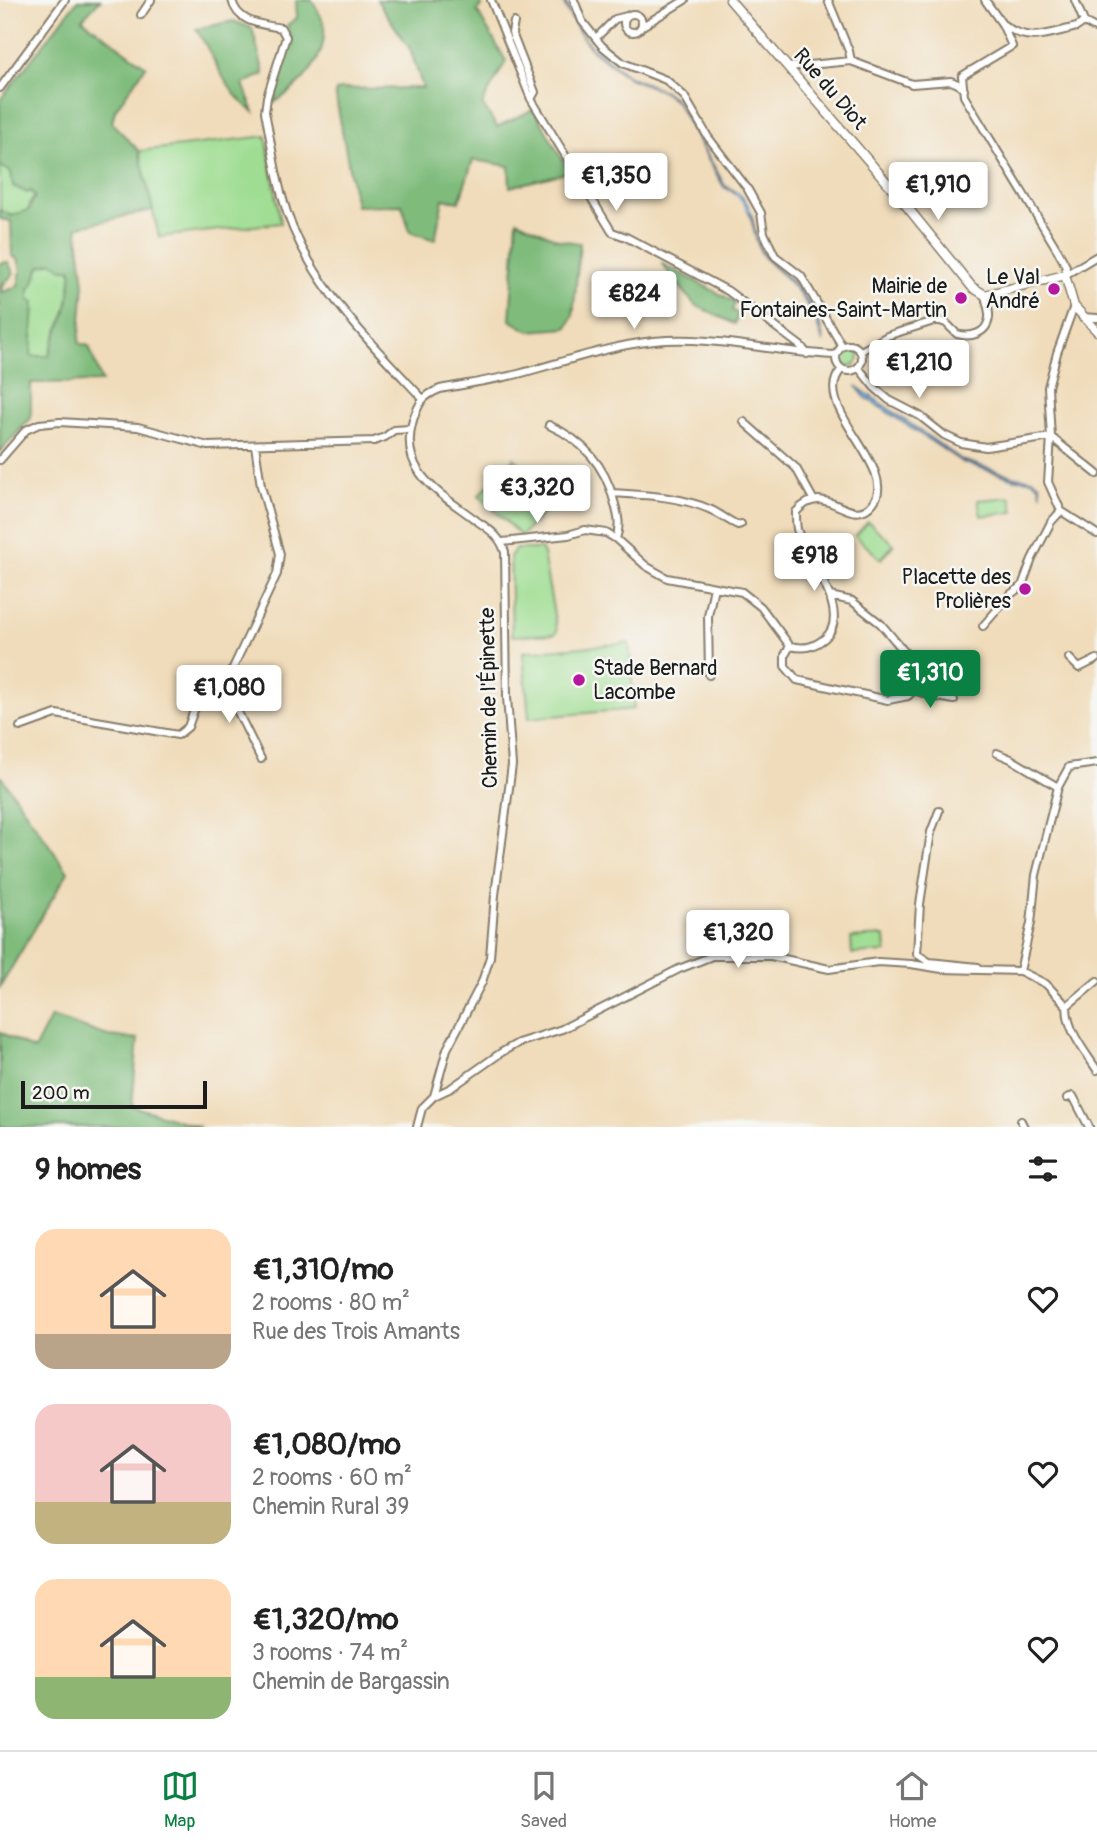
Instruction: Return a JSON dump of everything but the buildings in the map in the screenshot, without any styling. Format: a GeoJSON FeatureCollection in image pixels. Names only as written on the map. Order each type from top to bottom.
{"type":"FeatureCollection","features":[{"type":"Feature","properties":{"kind":"street"},"geometry":{"type":"LineString","coordinates":[[0,89],[65,0]]}},
{"type":"Feature","properties":{"kind":"street"},"geometry":{"type":"LineString","coordinates":[[141,15],[151,0]]}},
{"type":"Feature","properties":{"kind":"street"},"geometry":{"type":"LineString","coordinates":[[232,0],[234,8],[244,19],[281,28],[286,37],[267,97],[265,112],[282,197],[299,240],[311,264],[353,323],[422,398]]}},
{"type":"Feature","properties":{"kind":"street"},"geometry":{"type":"LineString","coordinates":[[491,0],[531,99],[612,232],[728,291],[802,346],[807,354]]}},
{"type":"Feature","properties":{"kind":"street"},"geometry":{"type":"LineString","coordinates":[[574,0],[582,21],[622,63],[666,80],[684,96],[708,137],[747,188],[761,213],[764,233],[775,256],[801,276],[842,346]]}},
{"type":"Feature","properties":{"kind":"street"},"geometry":{"type":"LineString","coordinates":[[627,16],[624,22],[627,29],[634,32],[685,0]]}},
{"type":"Feature","properties":{"kind":"street","name":"Rue du Diot"},"geometry":{"type":"LineString","coordinates":[[730,0],[891,187],[972,287],[985,295]]}},
{"type":"Feature","properties":{"kind":"street"},"geometry":{"type":"LineString","coordinates":[[828,0],[851,61]]}},
{"type":"Feature","properties":{"kind":"street"},"geometry":{"type":"LineString","coordinates":[[985,0],[1002,24],[1012,46],[962,76],[964,96],[1058,251],[1066,267],[1065,275],[1074,306],[1097,331]]}},
{"type":"Feature","properties":{"kind":"street"},"geometry":{"type":"LineString","coordinates":[[1075,0],[1084,22],[1097,29]]}},
{"type":"Feature","properties":{"kind":"street"},"geometry":{"type":"LineString","coordinates":[[596,38],[615,19],[634,14],[640,17],[641,27]]}},
{"type":"Feature","properties":{"kind":"street"},"geometry":{"type":"LineString","coordinates":[[514,22],[512,33],[535,92],[531,99]]}},
{"type":"Feature","properties":{"kind":"street"},"geometry":{"type":"LineString","coordinates":[[1002,24],[1016,34],[1026,37],[1077,27],[1084,22]]}},
{"type":"Feature","properties":{"kind":"street"},"geometry":{"type":"LineString","coordinates":[[788,67],[851,61],[912,85],[951,81],[964,90]]}},
{"type":"Feature","properties":{"kind":"street"},"geometry":{"type":"LineString","coordinates":[[861,351],[887,336],[937,320],[946,323],[957,334],[974,335],[984,329],[989,318],[985,295],[1065,275],[1097,256]]}},
{"type":"Feature","properties":{"kind":"street"},"geometry":{"type":"LineString","coordinates":[[1074,306],[1048,387],[1051,437],[1048,482],[1062,512],[1097,534]]}},
{"type":"Feature","properties":{"kind":"street"},"geometry":{"type":"LineString","coordinates":[[1082,317],[1097,318]]}},
{"type":"Feature","properties":{"kind":"street"},"geometry":{"type":"LineString","coordinates":[[836,355],[807,354],[701,340],[656,341],[617,347],[516,374],[440,389],[422,398],[411,429],[413,463],[422,478],[502,542],[568,535],[585,530],[606,533],[616,538],[656,573],[667,578],[742,592],[761,607],[790,646],[804,649],[829,635],[833,619],[830,596],[797,529],[796,512],[804,503],[813,499],[853,511],[867,509],[875,501],[878,483],[873,466],[847,424],[836,394],[835,380],[842,369]]}},
{"type":"Feature","properties":{"kind":"street"},"geometry":{"type":"LineString","coordinates":[[850,344],[861,351],[863,359],[859,367],[851,371],[842,369],[837,364],[836,355],[842,346],[850,344]]}},
{"type":"Feature","properties":{"kind":"street"},"geometry":{"type":"LineString","coordinates":[[859,367],[874,387],[889,400],[920,416],[944,435],[961,443],[986,447],[1051,437],[1097,474]]}},
{"type":"Feature","properties":{"kind":"street"},"geometry":{"type":"LineString","coordinates":[[0,460],[26,430],[39,424],[60,422],[138,427],[208,446],[374,441],[394,430],[411,429]]}},
{"type":"Feature","properties":{"kind":"street"},"geometry":{"type":"LineString","coordinates":[[744,422],[796,468],[813,499]]}},
{"type":"Feature","properties":{"kind":"street"},"geometry":{"type":"LineString","coordinates":[[548,425],[577,440],[603,470],[620,527],[616,538]]}},
{"type":"Feature","properties":{"kind":"street"},"geometry":{"type":"LineString","coordinates":[[20,727],[56,714],[178,735],[188,727],[198,699],[232,670],[277,574],[280,554],[261,486],[255,446]]}},
{"type":"Feature","properties":{"kind":"street"},"geometry":{"type":"LineString","coordinates":[[612,493],[674,498],[712,510],[720,517],[741,524]]}},
{"type":"Feature","properties":{"kind":"street"},"geometry":{"type":"LineString","coordinates":[[983,626],[1011,594],[1023,586],[1032,559],[1051,522],[1062,512]]}},
{"type":"Feature","properties":{"kind":"street","name":"Chemin de l'Épinette"},"geometry":{"type":"LineString","coordinates":[[417,1127],[422,1108],[434,1096],[447,1049],[482,982],[490,957],[512,765],[507,697],[505,552],[502,542]]}},
{"type":"Feature","properties":{"kind":"street"},"geometry":{"type":"LineString","coordinates":[[709,675],[708,616],[714,587]]}},
{"type":"Feature","properties":{"kind":"street"},"geometry":{"type":"LineString","coordinates":[[790,646],[785,655],[785,666],[797,680],[888,700],[908,696],[914,690],[917,677],[913,662],[881,624],[852,601],[830,596]]}},
{"type":"Feature","properties":{"kind":"street"},"geometry":{"type":"LineString","coordinates":[[1069,658],[1079,668],[1097,660]]}},
{"type":"Feature","properties":{"kind":"street"},"geometry":{"type":"LineString","coordinates":[[222,680],[261,759]]}},
{"type":"Feature","properties":{"kind":"street"},"geometry":{"type":"LineString","coordinates":[[914,690],[954,700]]}},
{"type":"Feature","properties":{"kind":"street"},"geometry":{"type":"LineString","coordinates":[[997,753],[1058,787]]}},
{"type":"Feature","properties":{"kind":"street"},"geometry":{"type":"LineString","coordinates":[[1020,971],[1031,923],[1036,875],[1058,787],[1069,767],[1097,763]]}},
{"type":"Feature","properties":{"kind":"street"},"geometry":{"type":"LineString","coordinates":[[939,811],[931,832],[920,904],[917,954],[929,961],[974,965],[987,970]]}},
{"type":"Feature","properties":{"kind":"street"},"geometry":{"type":"LineString","coordinates":[[434,1096],[451,1088],[518,1043],[562,1029],[679,969],[712,956],[771,956],[828,969],[878,962],[942,969],[1020,971],[1046,984],[1067,1006],[1067,1018],[1076,1038],[1097,1070]]}},
{"type":"Feature","properties":{"kind":"street"},"geometry":{"type":"LineString","coordinates":[[1067,1006],[1097,981]]}},
{"type":"Feature","properties":{"kind":"street"},"geometry":{"type":"LineString","coordinates":[[1067,1098],[1073,1096],[1089,1127]]}},
{"type":"Feature","properties":{"kind":"green space"},"geometry":{"type":"Polygon","coordinates":[[[78,0],[100,0],[82,19],[146,66],[115,110],[112,123],[139,151],[153,210],[77,227],[84,284],[79,343],[89,346],[102,382],[31,383],[31,418],[0,452],[0,263],[8,262],[14,274],[5,282],[2,289],[4,292],[18,286],[21,270],[18,259],[12,256],[11,221],[0,219],[0,210],[11,216],[29,210],[35,196],[31,191],[27,193],[13,186],[11,172],[0,166],[0,100],[78,0]],[[52,262],[40,266],[33,285],[29,288],[29,300],[34,302],[31,356],[49,356],[63,318],[69,297],[71,269],[62,269],[52,262]]]}},
{"type":"Feature","properties":{"kind":"green space"},"geometry":{"type":"Polygon","coordinates":[[[296,0],[312,0],[324,26],[324,38],[310,71],[293,89],[274,103],[291,38],[287,25],[297,18],[296,0]]]}},
{"type":"Feature","properties":{"kind":"green space"},"geometry":{"type":"Polygon","coordinates":[[[377,0],[478,0],[482,6],[477,11],[506,61],[482,104],[497,127],[534,109],[569,172],[510,187],[509,166],[473,160],[459,202],[443,199],[435,240],[410,232],[402,205],[356,206],[335,92],[340,89],[423,88],[410,49],[377,0]]]}},
{"type":"Feature","properties":{"kind":"green space"},"geometry":{"type":"Polygon","coordinates":[[[233,21],[252,28],[264,74],[243,84],[254,112],[228,85],[196,29],[233,21]]]}},
{"type":"Feature","properties":{"kind":"green space"},"geometry":{"type":"Polygon","coordinates":[[[266,136],[281,223],[159,237],[139,151],[266,136]]]}},
{"type":"Feature","properties":{"kind":"green space"},"geometry":{"type":"Polygon","coordinates":[[[0,166],[11,172],[35,196],[29,210],[10,216],[0,210],[0,166]]]}},
{"type":"Feature","properties":{"kind":"green space"},"geometry":{"type":"Polygon","coordinates":[[[517,220],[559,240],[580,243],[573,316],[567,328],[529,331],[510,320],[517,220]]]}},
{"type":"Feature","properties":{"kind":"green space"},"geometry":{"type":"Polygon","coordinates":[[[52,262],[62,268],[71,269],[68,305],[49,356],[30,356],[29,288],[40,266],[52,262]]]}},
{"type":"Feature","properties":{"kind":"green space"},"geometry":{"type":"Polygon","coordinates":[[[661,263],[735,302],[732,310],[738,314],[735,324],[695,305],[661,263]]]}},
{"type":"Feature","properties":{"kind":"green space"},"geometry":{"type":"Polygon","coordinates":[[[850,348],[856,351],[859,357],[856,363],[850,366],[844,363],[841,357],[844,351],[850,348]]]}},
{"type":"Feature","properties":{"kind":"green space"},"geometry":{"type":"Polygon","coordinates":[[[514,458],[557,499],[521,536],[479,495],[514,458]]]}},
{"type":"Feature","properties":{"kind":"green space"},"geometry":{"type":"Polygon","coordinates":[[[1011,497],[1014,512],[981,516],[978,500],[1011,497]]]}},
{"type":"Feature","properties":{"kind":"green space"},"geometry":{"type":"Polygon","coordinates":[[[868,522],[894,544],[881,559],[855,536],[868,522]]]}},
{"type":"Feature","properties":{"kind":"green space"},"geometry":{"type":"Polygon","coordinates":[[[516,549],[542,549],[557,631],[555,634],[512,636],[510,556],[516,549]]]}},
{"type":"Feature","properties":{"kind":"green space","name":"Stade Bernard Lacombe"},"geometry":{"type":"Polygon","coordinates":[[[629,643],[634,709],[529,718],[523,652],[629,643]]]}},
{"type":"Feature","properties":{"kind":"green space"},"geometry":{"type":"Polygon","coordinates":[[[0,775],[68,872],[0,987],[0,775]]]}},
{"type":"Feature","properties":{"kind":"green space"},"geometry":{"type":"Polygon","coordinates":[[[885,936],[886,952],[852,954],[851,938],[885,936]]]}},
{"type":"Feature","properties":{"kind":"green space"},"geometry":{"type":"Polygon","coordinates":[[[51,1017],[108,1036],[138,1039],[132,1106],[200,1127],[0,1127],[0,1032],[34,1050],[51,1017]]]}},
{"type":"Feature","properties":{"kind":"water"},"geometry":{"type":"Polygon","coordinates":[[[564,0],[581,34],[593,49],[630,77],[664,91],[676,100],[725,186],[737,193],[745,200],[757,238],[767,258],[795,285],[807,301],[818,322],[823,343],[809,308],[792,284],[762,254],[747,208],[735,193],[724,187],[676,101],[663,91],[629,78],[592,50],[581,35],[565,7],[564,0]]]}},
{"type":"Feature","properties":{"kind":"water"},"geometry":{"type":"Polygon","coordinates":[[[856,386],[962,460],[1016,477],[1033,479],[1040,484],[1041,494],[1039,485],[1032,480],[1015,479],[962,462],[865,397],[856,386]]]}},
{"type":"Feature","properties":{"kind":"waterway"},"geometry":{"type":"LineString","coordinates":[[736,192],[751,212]]}},
{"type":"Feature","properties":{"kind":"place","name":"Le Val André"},"geometry":{"type":"Point","coordinates":[1054,289]}},
{"type":"Feature","properties":{"kind":"place","name":"Mairie de Fontaines-Saint-Martin"},"geometry":{"type":"Point","coordinates":[961,298]}},
{"type":"Feature","properties":{"kind":"place","name":"Placette des Prolières"},"geometry":{"type":"Point","coordinates":[1025,589]}},
{"type":"Feature","properties":{"kind":"place","name":"Stade Bernard Lacombe"},"geometry":{"type":"Point","coordinates":[579,680]}}]}
